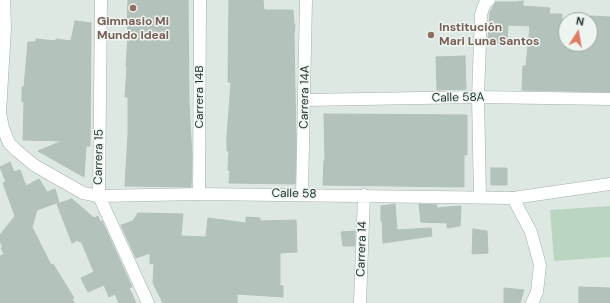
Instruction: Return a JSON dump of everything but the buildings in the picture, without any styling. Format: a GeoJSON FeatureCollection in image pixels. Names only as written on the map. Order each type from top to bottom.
{"type":"FeatureCollection","features":[{"type":"Feature","properties":{"kind":"street","name":"Calle 58"},"geometry":{"type":"LineString","coordinates":[[4,0],[5,28],[0,113],[3,128],[9,143],[34,165],[83,193],[99,196],[302,194],[513,198],[610,184]]}},
{"type":"Feature","properties":{"kind":"street","name":"Carrera 15"},"geometry":{"type":"LineString","coordinates":[[101,0],[99,196],[148,303]]}},
{"type":"Feature","properties":{"kind":"street","name":"Carrera 14B"},"geometry":{"type":"LineString","coordinates":[[199,194],[200,0]]}},
{"type":"Feature","properties":{"kind":"street","name":"Carrera 14A"},"geometry":{"type":"LineString","coordinates":[[302,194],[306,0]]}},
{"type":"Feature","properties":{"kind":"street"},"geometry":{"type":"LineString","coordinates":[[480,197],[478,97],[481,14],[487,2]]}},
{"type":"Feature","properties":{"kind":"street","name":"Calle 58A"},"geometry":{"type":"LineString","coordinates":[[305,100],[478,97],[610,99]]}},
{"type":"Feature","properties":{"kind":"street","name":"Carrera 14"},"geometry":{"type":"LineString","coordinates":[[358,302],[364,195]]}},
{"type":"Feature","properties":{"kind":"street"},"geometry":{"type":"LineString","coordinates":[[513,198],[531,232],[540,265],[536,292],[532,303]]}},
{"type":"Feature","properties":{"kind":"green space"},"geometry":{"type":"Polygon","coordinates":[[[610,206],[610,257],[554,261],[550,210],[610,206]]]}},
{"type":"Feature","properties":{"kind":"place","name":"Gimnasio Mi Mundo Ideal"},"geometry":{"type":"Point","coordinates":[133,8]}},
{"type":"Feature","properties":{"kind":"place","name":"Institución Mari Luna Santos"},"geometry":{"type":"Point","coordinates":[431,35]}}]}
